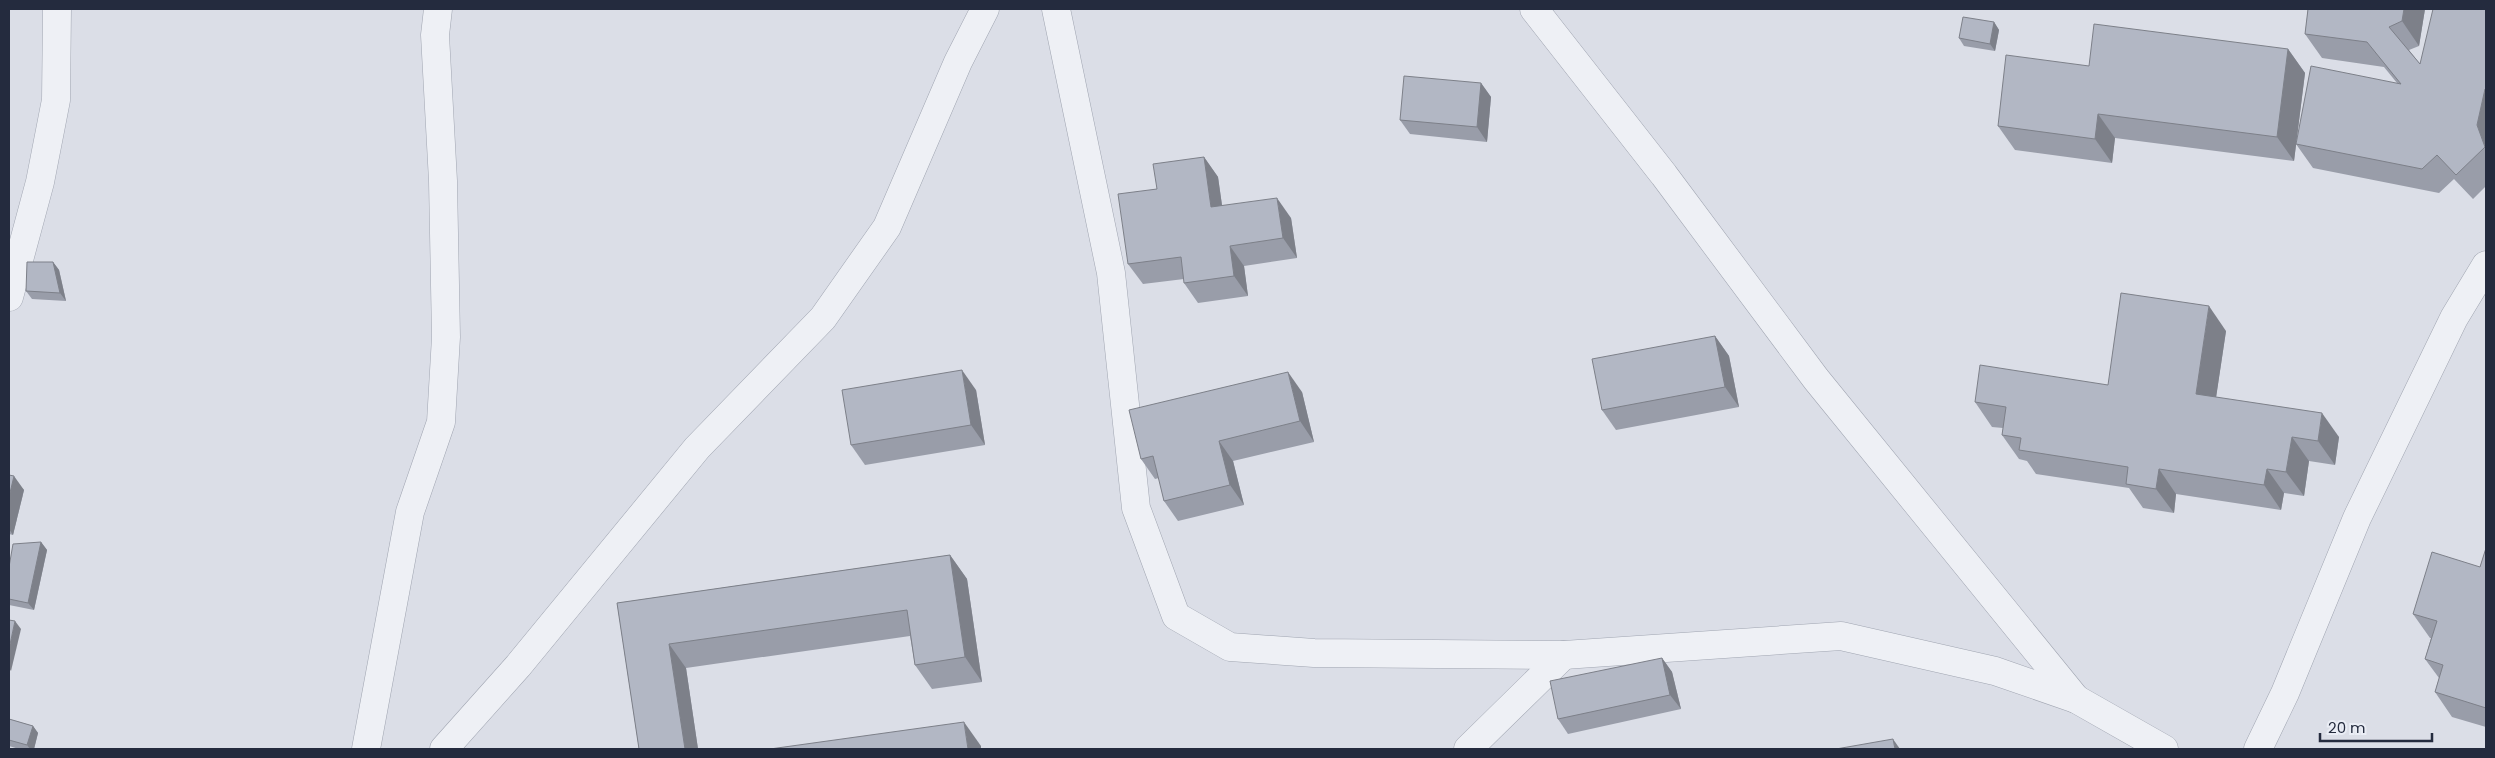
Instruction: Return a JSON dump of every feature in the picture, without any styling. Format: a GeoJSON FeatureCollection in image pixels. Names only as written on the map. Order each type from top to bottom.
{"type":"FeatureCollection","features":[{"type":"Feature","properties":{"kind":"street"},"geometry":{"type":"LineString","coordinates":[[10,291],[40,182],[56,100],[57,9]]}},
{"type":"Feature","properties":{"kind":"street"},"geometry":{"type":"LineString","coordinates":[[366,749],[410,512],[441,422],[446,337],[443,182],[435,36],[438,9]]}},
{"type":"Feature","properties":{"kind":"street"},"geometry":{"type":"LineString","coordinates":[[444,749],[518,666],[697,448],[823,318],[887,227],[958,62],[985,9]]}},
{"type":"Feature","properties":{"kind":"street"},"geometry":{"type":"LineString","coordinates":[[1056,9],[1111,273],[1136,508],[1176,616],[1230,647],[1314,653],[1564,655],[1841,636],[1995,671],[2076,699],[2164,749]]}},
{"type":"Feature","properties":{"kind":"street"},"geometry":{"type":"LineString","coordinates":[[1534,9],[1664,175],[1816,379],[2076,699]]}},
{"type":"Feature","properties":{"kind":"street"},"geometry":{"type":"LineString","coordinates":[[2258,749],[2286,694],[2357,518],[2454,318],[2486,265]]}},
{"type":"Feature","properties":{"kind":"street"},"geometry":{"type":"LineString","coordinates":[[1468,749],[1564,655]]}},
{"type":"Feature","properties":{"kind":"building"},"geometry":{"type":"Polygon","coordinates":[[[2308,9],[2404,9],[2402,21],[2389,27],[2420,64],[2433,9],[2486,9],[2486,90],[2477,125],[2485,147],[2456,175],[2437,155],[2422,169],[2296,144],[2311,66],[2401,84],[2367,42],[2305,34],[2308,9]]]}},
{"type":"Feature","properties":{"kind":"building"},"geometry":{"type":"Polygon","coordinates":[[[1963,17],[1994,22],[1990,44],[1959,38],[1963,17]]]}},
{"type":"Feature","properties":{"kind":"building"},"geometry":{"type":"Polygon","coordinates":[[[2094,24],[2288,49],[2277,137],[2098,114],[2095,139],[1998,126],[2006,55],[2089,66],[2094,24]]]}},
{"type":"Feature","properties":{"kind":"building"},"geometry":{"type":"Polygon","coordinates":[[[1404,76],[1481,83],[1477,127],[1400,120],[1404,76]]]}},
{"type":"Feature","properties":{"kind":"building"},"geometry":{"type":"Polygon","coordinates":[[[1204,157],[1211,207],[1277,198],[1283,238],[1230,246],[1234,276],[1184,283],[1181,257],[1128,264],[1118,194],[1157,189],[1153,164],[1204,157]]]}},
{"type":"Feature","properties":{"kind":"building"},"geometry":{"type":"Polygon","coordinates":[[[27,262],[53,262],[60,293],[26,291],[27,262]]]}},
{"type":"Feature","properties":{"kind":"building"},"geometry":{"type":"Polygon","coordinates":[[[2121,293],[2209,306],[2196,394],[2322,413],[2318,441],[2292,437],[2286,472],[2267,469],[2264,485],[2159,469],[2156,489],[2126,484],[2128,467],[2019,450],[2021,438],[2002,435],[2006,407],[1975,402],[1980,365],[2108,385],[2121,293]]]}},
{"type":"Feature","properties":{"kind":"building"},"geometry":{"type":"Polygon","coordinates":[[[1715,336],[1725,387],[1602,410],[1592,359],[1715,336]]]}},
{"type":"Feature","properties":{"kind":"building"},"geometry":{"type":"Polygon","coordinates":[[[962,370],[971,425],[851,445],[842,390],[962,370]]]}},
{"type":"Feature","properties":{"kind":"building"},"geometry":{"type":"Polygon","coordinates":[[[1288,372],[1300,421],[1219,441],[1230,485],[1164,501],[1153,456],[1141,459],[1129,410],[1288,372]]]}},
{"type":"Feature","properties":{"kind":"building"},"geometry":{"type":"Polygon","coordinates":[[[9,475],[14,476],[9,497],[9,475]]]}},
{"type":"Feature","properties":{"kind":"building"},"geometry":{"type":"Polygon","coordinates":[[[41,542],[28,603],[9,599],[9,567],[13,544],[41,542]]]}},
{"type":"Feature","properties":{"kind":"building"},"geometry":{"type":"Polygon","coordinates":[[[2486,548],[2486,708],[2435,692],[2443,665],[2425,659],[2437,621],[2413,614],[2432,552],[2480,567],[2486,548]]]}},
{"type":"Feature","properties":{"kind":"building"},"geometry":{"type":"Polygon","coordinates":[[[950,555],[965,657],[915,665],[907,610],[669,644],[685,749],[639,749],[617,603],[950,555]]]}},
{"type":"Feature","properties":{"kind":"building"},"geometry":{"type":"Polygon","coordinates":[[[9,620],[15,621],[9,649],[9,620]]]}},
{"type":"Feature","properties":{"kind":"building"},"geometry":{"type":"Polygon","coordinates":[[[1662,658],[1670,695],[1558,719],[1550,681],[1662,658]]]}},
{"type":"Feature","properties":{"kind":"building"},"geometry":{"type":"Polygon","coordinates":[[[9,719],[33,726],[27,745],[9,740],[9,719]]]}},
{"type":"Feature","properties":{"kind":"building"},"geometry":{"type":"Polygon","coordinates":[[[964,722],[968,749],[770,749],[964,722]]]}},
{"type":"Feature","properties":{"kind":"building"},"geometry":{"type":"Polygon","coordinates":[[[1893,739],[1895,749],[1836,749],[1893,739]]]}}]}
